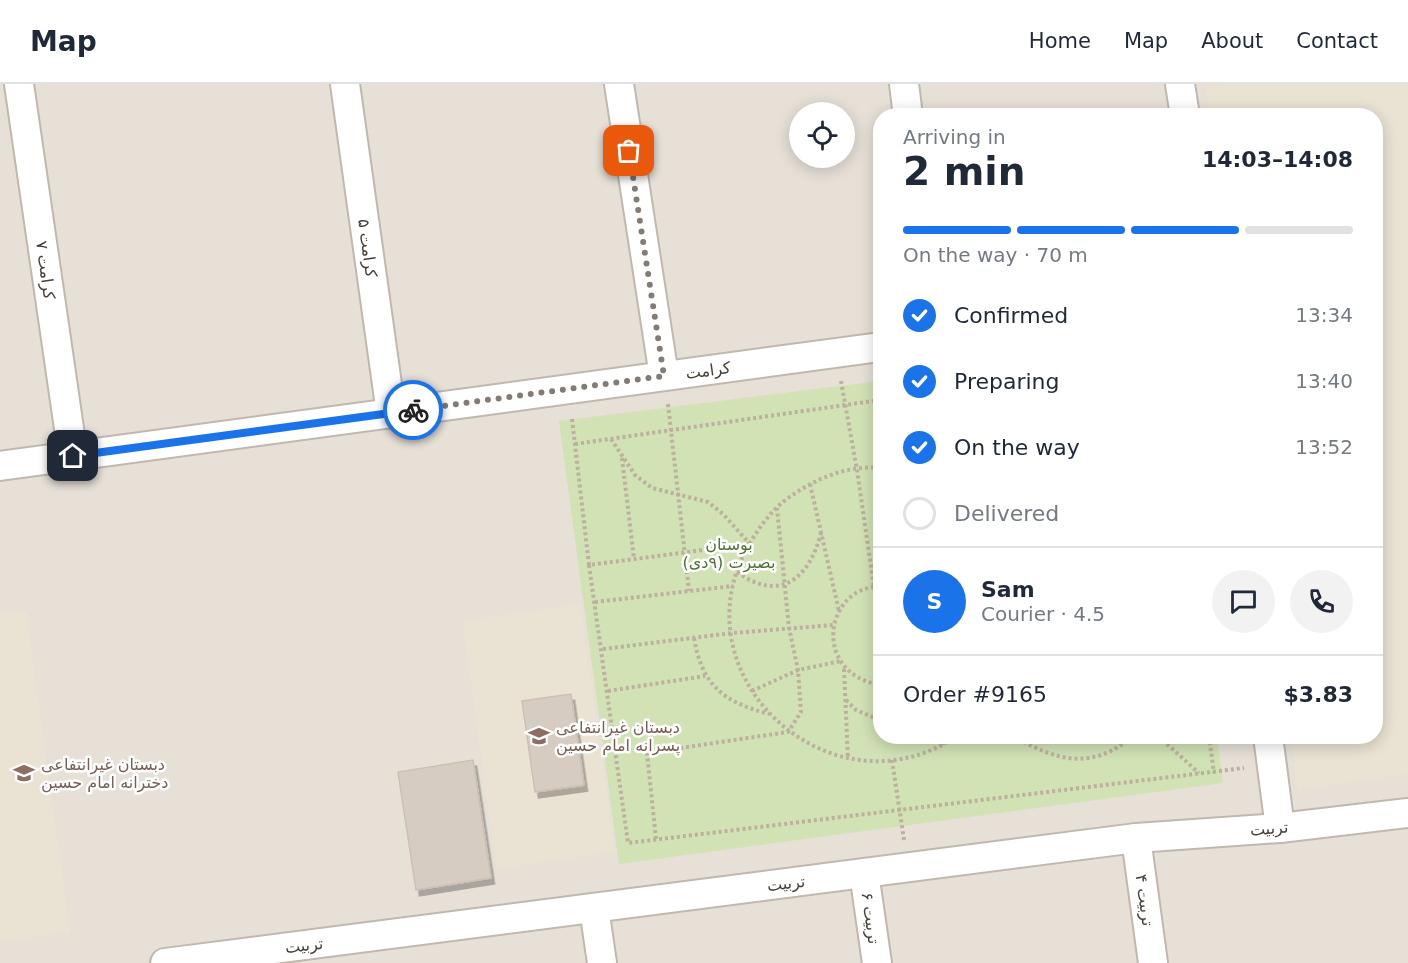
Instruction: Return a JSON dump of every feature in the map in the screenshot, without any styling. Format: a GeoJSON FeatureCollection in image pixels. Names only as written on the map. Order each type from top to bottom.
{"type":"FeatureCollection","features":[{"type":"Feature","properties":{"kind":"street","name":"کرامت ۷"},"geometry":{"type":"LineString","coordinates":[[19,84],[73,456]]}},
{"type":"Feature","properties":{"kind":"street","name":"کرامت ۵"},"geometry":{"type":"LineString","coordinates":[[345,84],[391,413]]}},
{"type":"Feature","properties":{"kind":"street"},"geometry":{"type":"LineString","coordinates":[[619,84],[664,376]]}},
{"type":"Feature","properties":{"kind":"street"},"geometry":{"type":"LineString","coordinates":[[904,84],[907,108]]}},
{"type":"Feature","properties":{"kind":"street"},"geometry":{"type":"LineString","coordinates":[[1180,84],[1184,108]]}},
{"type":"Feature","properties":{"kind":"street","name":"کرامت"},"geometry":{"type":"LineString","coordinates":[[0,466],[873,347]]}},
{"type":"Feature","properties":{"kind":"street"},"geometry":{"type":"LineString","coordinates":[[1269,744],[1280,828]]}},
{"type":"Feature","properties":{"kind":"street","name":"تربیت"},"geometry":{"type":"LineString","coordinates":[[165,963],[316,953],[594,908],[908,867],[1136,838],[1280,828],[1408,813]]}},
{"type":"Feature","properties":{"kind":"street","name":"تربیت ۴"},"geometry":{"type":"LineString","coordinates":[[1136,838],[1153,963]]}},
{"type":"Feature","properties":{"kind":"street","name":"تربیت ۶"},"geometry":{"type":"LineString","coordinates":[[864,873],[877,963]]}},
{"type":"Feature","properties":{"kind":"street"},"geometry":{"type":"LineString","coordinates":[[594,908],[602,963]]}},
{"type":"Feature","properties":{"kind":"path"},"geometry":{"type":"LineString","coordinates":[[836,353],[857,470],[873,580]]}},
{"type":"Feature","properties":{"kind":"path"},"geometry":{"type":"LineString","coordinates":[[664,376],[689,591]]}},
{"type":"Feature","properties":{"kind":"path"},"geometry":{"type":"LineString","coordinates":[[568,388],[589,565],[603,649],[628,843],[1271,765]]}},
{"type":"Feature","properties":{"kind":"path"},"geometry":{"type":"LineString","coordinates":[[575,444],[873,401]]}},
{"type":"Feature","properties":{"kind":"path"},"geometry":{"type":"LineString","coordinates":[[611,439],[635,475],[652,488],[708,502],[723,514],[750,543]]}},
{"type":"Feature","properties":{"kind":"path"},"geometry":{"type":"LineString","coordinates":[[622,458],[634,559]]}},
{"type":"Feature","properties":{"kind":"path"},"geometry":{"type":"LineString","coordinates":[[873,469],[840,472],[810,484],[777,507],[759,526],[737,572],[733,586],[732,633],[735,651],[752,691],[769,715],[788,732],[816,749],[848,759],[892,760],[913,757],[947,744]]}},
{"type":"Feature","properties":{"kind":"path"},"geometry":{"type":"LineString","coordinates":[[810,484],[839,612]]}},
{"type":"Feature","properties":{"kind":"path"},"geometry":{"type":"LineString","coordinates":[[656,839],[647,753],[788,732],[801,712],[798,670],[789,628],[777,507]]}},
{"type":"Feature","properties":{"kind":"path"},"geometry":{"type":"LineString","coordinates":[[737,572],[753,583],[772,587],[785,585],[798,577],[809,565],[815,555],[821,532]]}},
{"type":"Feature","properties":{"kind":"path"},"geometry":{"type":"LineString","coordinates":[[589,565],[750,543]]}},
{"type":"Feature","properties":{"kind":"path"},"geometry":{"type":"LineString","coordinates":[[595,602],[733,586]]}},
{"type":"Feature","properties":{"kind":"path"},"geometry":{"type":"LineString","coordinates":[[848,759],[844,669],[834,648],[834,625],[839,612],[848,600],[860,591],[873,587]]}},
{"type":"Feature","properties":{"kind":"path"},"geometry":{"type":"LineString","coordinates":[[603,649],[732,633],[834,625]]}},
{"type":"Feature","properties":{"kind":"path"},"geometry":{"type":"LineString","coordinates":[[694,638],[698,659],[705,676],[725,697],[769,715]]}},
{"type":"Feature","properties":{"kind":"path"},"geometry":{"type":"LineString","coordinates":[[752,691],[798,670],[841,662]]}},
{"type":"Feature","properties":{"kind":"path"},"geometry":{"type":"LineString","coordinates":[[844,669],[862,682],[873,684]]}},
{"type":"Feature","properties":{"kind":"path"},"geometry":{"type":"LineString","coordinates":[[608,691],[705,676]]}},
{"type":"Feature","properties":{"kind":"path"},"geometry":{"type":"LineString","coordinates":[[845,699],[856,710],[873,717]]}},
{"type":"Feature","properties":{"kind":"path"},"geometry":{"type":"LineString","coordinates":[[1026,744],[1036,750],[1060,757],[1081,759],[1114,752],[1124,744]]}},
{"type":"Feature","properties":{"kind":"path"},"geometry":{"type":"LineString","coordinates":[[1167,744],[1200,774]]}},
{"type":"Feature","properties":{"kind":"path"},"geometry":{"type":"LineString","coordinates":[[1210,744],[1214,772]]}},
{"type":"Feature","properties":{"kind":"path"},"geometry":{"type":"LineString","coordinates":[[892,760],[908,867]]}},
{"type":"Feature","properties":{"kind":"shaded area"},"geometry":{"type":"Polygon","coordinates":[[[0,84],[1408,84],[1408,963],[0,963],[0,84]]]}},
{"type":"Feature","properties":{"kind":"shaded area"},"geometry":{"type":"Polygon","coordinates":[[[1227,84],[1408,84],[1408,774],[1298,790],[1292,744],[1383,744],[1383,108],[1208,108],[1206,87],[1227,84]]]}},
{"type":"Feature","properties":{"kind":"shaded area","name":"دبستان غیرانتفاعی پسرانه امام حسین"},"geometry":{"type":"Polygon","coordinates":[[[580,604],[615,852],[497,869],[462,621],[580,604]]]}},
{"type":"Feature","properties":{"kind":"shaded area","name":"دبستان غیرانتفاعی دخترانه امام حسین"},"geometry":{"type":"Polygon","coordinates":[[[26,611],[70,932],[0,942],[0,614],[26,611]]]}},
{"type":"Feature","properties":{"kind":"green space","name":"بوستان بصیرت (۹دی)"},"geometry":{"type":"Polygon","coordinates":[[[873,382],[873,744],[1218,744],[1223,783],[619,864],[559,421],[873,382]]]}},
{"type":"Feature","properties":{"kind":"building"},"geometry":{"type":"Polygon","coordinates":[[[571,694],[584,785],[535,792],[522,701],[571,694]]]}},
{"type":"Feature","properties":{"kind":"building"},"geometry":{"type":"Polygon","coordinates":[[[473,760],[491,878],[416,890],[398,772],[473,760]]]}},
{"type":"Feature","properties":{"kind":"way so far"},"geometry":{"type":"LineString","coordinates":[[413,410],[664,376],[629,151]]}},
{"type":"Feature","properties":{"kind":"place","name":"دبستان غیرانتفاعی پسرانه امام حسین"},"geometry":{"type":"Point","coordinates":[539,736]}},
{"type":"Feature","properties":{"kind":"place","name":"دبستان غیرانتفاعی دخترانه امام حسین"},"geometry":{"type":"Point","coordinates":[24,773]}},
{"type":"Feature","properties":{"kind":"route"},"geometry":{"type":"LineString","coordinates":[[73,456],[413,410]]}}]}
